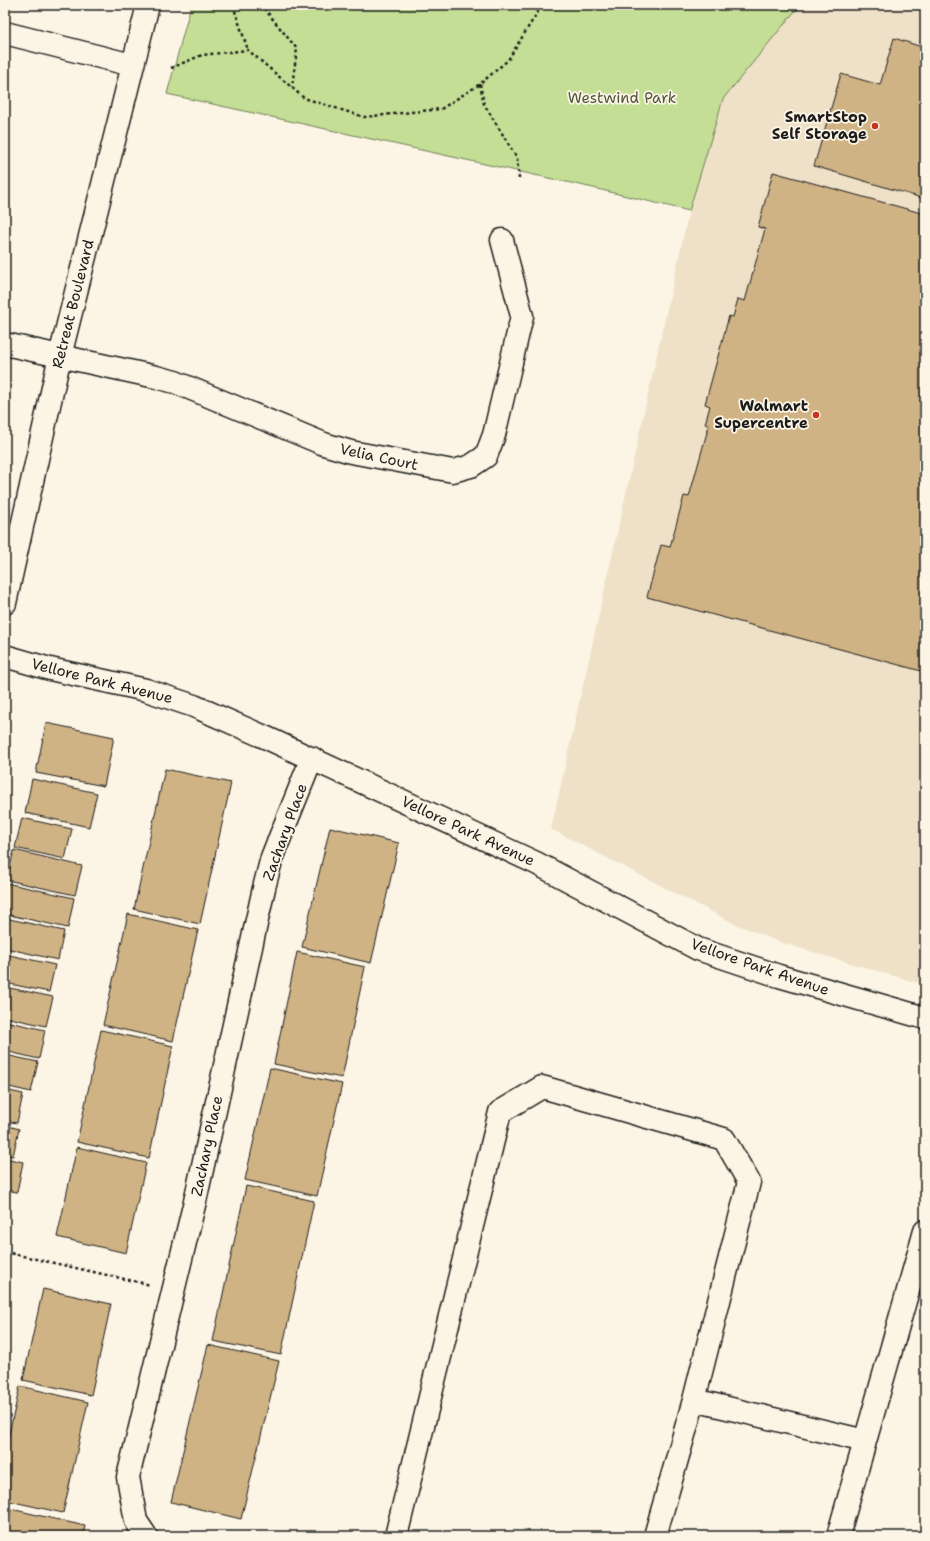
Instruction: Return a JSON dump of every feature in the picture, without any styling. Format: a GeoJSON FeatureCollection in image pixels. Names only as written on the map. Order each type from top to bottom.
{"type":"FeatureCollection","features":[{"type":"Feature","properties":{"kind":"street","name":"Retreat Boulevard"},"geometry":{"type":"LineString","coordinates":[[5,604],[60,356],[148,5]]}},
{"type":"Feature","properties":{"kind":"street"},"geometry":{"type":"LineString","coordinates":[[5,33],[132,65]]}},
{"type":"Feature","properties":{"kind":"street","name":"Velia Court"},"geometry":{"type":"LineString","coordinates":[[60,356],[175,382],[324,444],[351,452],[453,471],[471,466],[486,456],[494,435],[522,316],[502,240]]}},
{"type":"Feature","properties":{"kind":"street"},"geometry":{"type":"LineString","coordinates":[[5,344],[60,356]]}},
{"type":"Feature","properties":{"kind":"street","name":"Vellore Park Avenue"},"geometry":{"type":"LineString","coordinates":[[5,656],[50,670],[146,690],[172,698],[312,758],[536,863],[698,949],[779,976],[925,1018]]}},
{"type":"Feature","properties":{"kind":"street","name":"Zachary Place"},"geometry":{"type":"LineString","coordinates":[[146,1536],[136,1521],[128,1477],[196,1197],[264,888],[272,857],[312,758]]}},
{"type":"Feature","properties":{"kind":"street"},"geometry":{"type":"LineString","coordinates":[[396,1536],[500,1112],[542,1087],[724,1139],[749,1182],[694,1400],[655,1536]]}},
{"type":"Feature","properties":{"kind":"street"},"geometry":{"type":"LineString","coordinates":[[838,1536],[925,1231]]}},
{"type":"Feature","properties":{"kind":"street"},"geometry":{"type":"LineString","coordinates":[[694,1400],[865,1441]]}},
{"type":"Feature","properties":{"kind":"path"},"geometry":{"type":"LineString","coordinates":[[233,5],[248,50],[304,98],[364,117],[441,109],[480,84],[508,60],[542,5]]}},
{"type":"Feature","properties":{"kind":"path"},"geometry":{"type":"LineString","coordinates":[[259,5],[264,6],[297,49],[292,87]]}},
{"type":"Feature","properties":{"kind":"path"},"geometry":{"type":"LineString","coordinates":[[171,68],[202,55],[248,50]]}},
{"type":"Feature","properties":{"kind":"path"},"geometry":{"type":"LineString","coordinates":[[480,84],[484,104],[517,158],[519,179]]}},
{"type":"Feature","properties":{"kind":"path"},"geometry":{"type":"LineString","coordinates":[[5,1252],[155,1286]]}},
{"type":"Feature","properties":{"kind":"shaded area"},"geometry":{"type":"Polygon","coordinates":[[[806,5],[925,5],[925,985],[780,942],[733,923],[551,829],[689,211],[723,99],[795,11],[806,5]]]}},
{"type":"Feature","properties":{"kind":"green space","name":"Westwind Park"},"geometry":{"type":"Polygon","coordinates":[[[191,5],[805,5],[795,11],[723,99],[689,211],[589,187],[167,94],[191,5]]]}},
{"type":"Feature","properties":{"kind":"building","name":"SmartStop Self Storage"},"geometry":{"type":"Polygon","coordinates":[[[894,38],[925,48],[925,199],[814,166],[841,74],[880,85],[894,38]]]}},
{"type":"Feature","properties":{"kind":"building","name":"Walmart Supercentre"},"geometry":{"type":"Polygon","coordinates":[[[773,172],[925,214],[925,672],[647,597],[661,545],[670,547],[684,496],[689,497],[709,425],[705,424],[710,406],[705,404],[729,316],[733,317],[738,299],[745,301],[765,229],[758,227],[773,172]]]}},
{"type":"Feature","properties":{"kind":"building"},"geometry":{"type":"Polygon","coordinates":[[[46,723],[114,737],[104,786],[36,773],[46,723]]]}},
{"type":"Feature","properties":{"kind":"building"},"geometry":{"type":"Polygon","coordinates":[[[165,769],[231,783],[200,924],[134,909],[165,769]]]}},
{"type":"Feature","properties":{"kind":"building"},"geometry":{"type":"Polygon","coordinates":[[[32,779],[97,793],[89,827],[25,813],[32,779]]]}},
{"type":"Feature","properties":{"kind":"building"},"geometry":{"type":"Polygon","coordinates":[[[22,818],[72,829],[65,859],[15,848],[22,818]]]}},
{"type":"Feature","properties":{"kind":"building"},"geometry":{"type":"Polygon","coordinates":[[[330,827],[399,843],[371,963],[302,947],[330,827]]]}},
{"type":"Feature","properties":{"kind":"building"},"geometry":{"type":"Polygon","coordinates":[[[14,850],[82,866],[75,895],[7,880],[14,850]]]}},
{"type":"Feature","properties":{"kind":"building"},"geometry":{"type":"Polygon","coordinates":[[[6,883],[74,898],[68,928],[5,914],[6,883]]]}},
{"type":"Feature","properties":{"kind":"building"},"geometry":{"type":"Polygon","coordinates":[[[128,914],[198,930],[173,1041],[103,1025],[128,914]]]}},
{"type":"Feature","properties":{"kind":"building"},"geometry":{"type":"Polygon","coordinates":[[[5,918],[64,931],[58,960],[5,948],[5,918]]]}},
{"type":"Feature","properties":{"kind":"building"},"geometry":{"type":"Polygon","coordinates":[[[297,952],[365,967],[342,1078],[274,1064],[297,952]]]}},
{"type":"Feature","properties":{"kind":"building"},"geometry":{"type":"Polygon","coordinates":[[[5,954],[55,965],[49,992],[5,983],[5,954]]]}},
{"type":"Feature","properties":{"kind":"building"},"geometry":{"type":"Polygon","coordinates":[[[5,987],[53,997],[46,1026],[5,1017],[5,987]]]}},
{"type":"Feature","properties":{"kind":"building"},"geometry":{"type":"Polygon","coordinates":[[[5,1021],[45,1030],[39,1059],[5,1051],[5,1021]]]}},
{"type":"Feature","properties":{"kind":"building"},"geometry":{"type":"Polygon","coordinates":[[[101,1030],[173,1046],[149,1158],[77,1142],[101,1030]]]}},
{"type":"Feature","properties":{"kind":"building"},"geometry":{"type":"Polygon","coordinates":[[[5,1055],[38,1062],[31,1092],[5,1086],[5,1055]]]}},
{"type":"Feature","properties":{"kind":"building"},"geometry":{"type":"Polygon","coordinates":[[[270,1068],[342,1084],[317,1196],[245,1180],[270,1068]]]}},
{"type":"Feature","properties":{"kind":"building"},"geometry":{"type":"Polygon","coordinates":[[[5,1090],[23,1094],[17,1123],[5,1121],[5,1090]]]}},
{"type":"Feature","properties":{"kind":"building"},"geometry":{"type":"Polygon","coordinates":[[[5,1125],[19,1129],[13,1156],[5,1155],[5,1125]]]}},
{"type":"Feature","properties":{"kind":"building"},"geometry":{"type":"Polygon","coordinates":[[[77,1147],[146,1163],[126,1253],[57,1237],[77,1147]]]}},
{"type":"Feature","properties":{"kind":"building"},"geometry":{"type":"Polygon","coordinates":[[[5,1158],[23,1162],[17,1192],[5,1190],[5,1158]]]}},
{"type":"Feature","properties":{"kind":"building"},"geometry":{"type":"Polygon","coordinates":[[[246,1186],[314,1201],[281,1355],[213,1341],[246,1186]]]}},
{"type":"Feature","properties":{"kind":"building"},"geometry":{"type":"Polygon","coordinates":[[[43,1289],[111,1304],[91,1395],[23,1380],[43,1289]]]}},
{"type":"Feature","properties":{"kind":"building"},"geometry":{"type":"Polygon","coordinates":[[[208,1345],[279,1361],[241,1519],[171,1502],[208,1345]]]}},
{"type":"Feature","properties":{"kind":"building"},"geometry":{"type":"Polygon","coordinates":[[[20,1386],[88,1402],[63,1513],[5,1500],[5,1451],[20,1386]]]}},
{"type":"Feature","properties":{"kind":"building"},"geometry":{"type":"Polygon","coordinates":[[[11,1509],[85,1526],[83,1536],[5,1536],[11,1509]]]}},
{"type":"Feature","properties":{"kind":"place","name":"SmartStop Self Storage"},"geometry":{"type":"Point","coordinates":[875,126]}},
{"type":"Feature","properties":{"kind":"place","name":"Walmart Supercentre"},"geometry":{"type":"Point","coordinates":[816,415]}}]}
